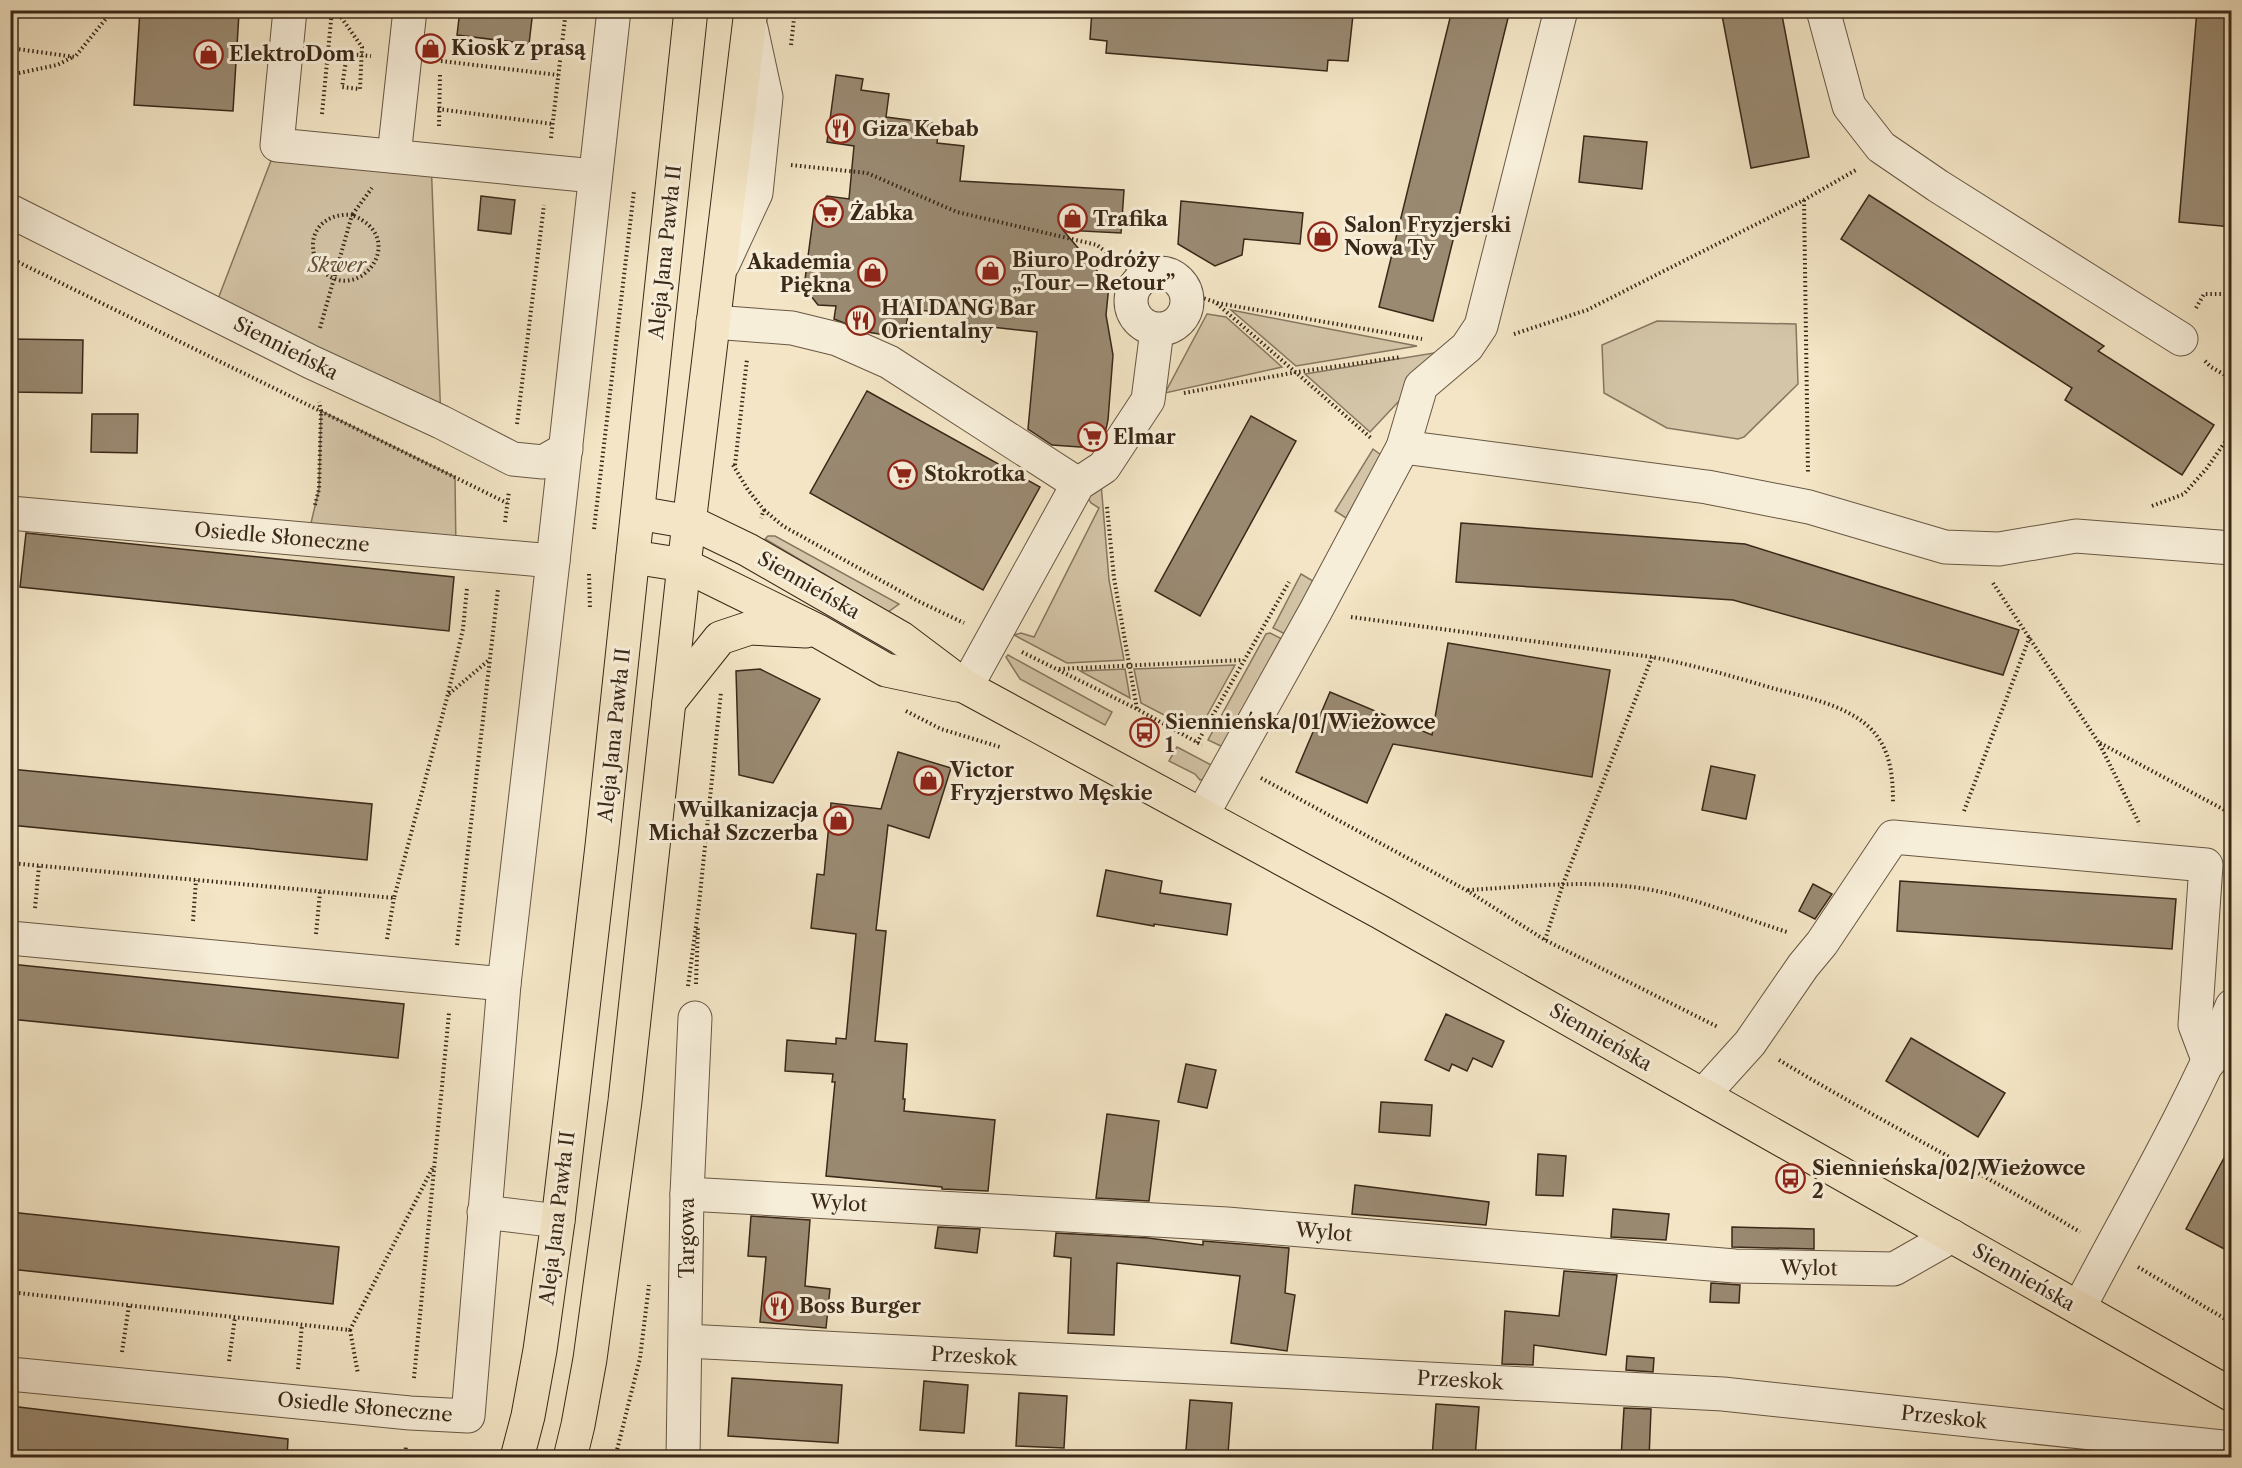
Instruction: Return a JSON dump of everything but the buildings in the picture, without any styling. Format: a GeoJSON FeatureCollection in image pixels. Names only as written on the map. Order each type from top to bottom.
{"type":"FeatureCollection","features":[{"type":"Feature","properties":{"kind":"main road","name":"Aleja Jana Pawła II"},"geometry":{"type":"LineString","coordinates":[[517,1458],[528,1416],[540,1350],[558,1221],[627,614],[691,10]]}},
{"type":"Feature","properties":{"kind":"main road"},"geometry":{"type":"LineString","coordinates":[[570,1458],[588,1370],[608,1229],[750,16]]}},
{"type":"Feature","properties":{"kind":"main road","name":"Siennieńska"},"geometry":{"type":"LineString","coordinates":[[638,513],[690,522],[748,550],[901,638],[966,687],[1391,917],[2232,1395]]}},
{"type":"Feature","properties":{"kind":"main road","name":"Siennieńska"},"geometry":{"type":"LineString","coordinates":[[633,558],[684,565],[818,631],[886,670],[966,687]]}},
{"type":"Feature","properties":{"kind":"main road"},"geometry":{"type":"LineString","coordinates":[[669,702],[720,638],[750,628],[818,631]]}},
{"type":"Feature","properties":{"kind":"street"},"geometry":{"type":"LineString","coordinates":[[290,10],[278,145],[594,176]]}},
{"type":"Feature","properties":{"kind":"street"},"geometry":{"type":"LineString","coordinates":[[394,156],[410,10]]}},
{"type":"Feature","properties":{"kind":"street","name":"Osiedle Słoneczne"},"geometry":{"type":"LineString","coordinates":[[10,1374],[410,1413],[468,1416],[504,984],[614,10]]}},
{"type":"Feature","properties":{"kind":"street"},"geometry":{"type":"LineString","coordinates":[[1202,815],[1315,612],[1403,447],[1421,386],[1467,347],[1481,326],[1561,10]]}},
{"type":"Feature","properties":{"kind":"street"},"geometry":{"type":"LineString","coordinates":[[1823,10],[1849,106],[1881,147],[1938,186],[2181,339]]}},
{"type":"Feature","properties":{"kind":"street","name":"Siennieńska"},"geometry":{"type":"LineString","coordinates":[[10,211],[311,362],[441,422],[513,459],[543,462],[566,449]]}},
{"type":"Feature","properties":{"kind":"street"},"geometry":{"type":"LineString","coordinates":[[1162,273],[1173,276],[1201,298],[1188,304],[1185,315],[1177,324],[1168,329],[1157,330],[1146,327],[1137,320],[1132,310],[1131,299],[1134,288],[1141,279],[1150,274],[1162,273]]}},
{"type":"Feature","properties":{"kind":"street"},"geometry":{"type":"LineString","coordinates":[[713,322],[792,328],[837,339],[889,363],[1091,475]]}},
{"type":"Feature","properties":{"kind":"street"},"geometry":{"type":"LineString","coordinates":[[966,687],[1091,475],[1148,400],[1157,330]]}},
{"type":"Feature","properties":{"kind":"street"},"geometry":{"type":"LineString","coordinates":[[1403,447],[1707,487],[1809,507],[1945,547],[1999,549],[2076,536],[2232,548]]}},
{"type":"Feature","properties":{"kind":"street","name":"Osiedle Słoneczne"},"geometry":{"type":"LineString","coordinates":[[10,513],[553,561]]}},
{"type":"Feature","properties":{"kind":"street"},"geometry":{"type":"LineString","coordinates":[[1703,1095],[1750,1043],[1803,966],[1822,943],[1893,837],[2206,865],[2195,1025],[2209,1062]]}},
{"type":"Feature","properties":{"kind":"street"},"geometry":{"type":"LineString","coordinates":[[10,938],[504,984]]}},
{"type":"Feature","properties":{"kind":"street"},"geometry":{"type":"LineString","coordinates":[[2079,1308],[2209,1062],[2232,1006]]}},
{"type":"Feature","properties":{"kind":"street","name":"Targowa"},"geometry":{"type":"LineString","coordinates":[[683,1458],[687,1194],[694,1018]]}},
{"type":"Feature","properties":{"kind":"street","name":"Wylot"},"geometry":{"type":"LineString","coordinates":[[687,1194],[1227,1224],[1735,1266],[1894,1269],[1952,1236]]}},
{"type":"Feature","properties":{"kind":"street"},"geometry":{"type":"LineString","coordinates":[[484,1212],[558,1221]]}},
{"type":"Feature","properties":{"kind":"street","name":"Przeskok"},"geometry":{"type":"LineString","coordinates":[[686,1341],[1724,1394],[2232,1448]]}},
{"type":"Feature","properties":{"kind":"path"},"geometry":{"type":"LineString","coordinates":[[10,75],[57,65],[75,57],[113,10]]}},
{"type":"Feature","properties":{"kind":"path"},"geometry":{"type":"LineString","coordinates":[[319,149],[332,10]]}},
{"type":"Feature","properties":{"kind":"path"},"geometry":{"type":"LineString","coordinates":[[336,10],[362,47],[362,58],[360,89],[342,87],[347,54],[359,55],[370,56],[382,57]]}},
{"type":"Feature","properties":{"kind":"path"},"geometry":{"type":"LineString","coordinates":[[382,973],[394,898],[463,629],[486,555],[507,503],[566,10]]}},
{"type":"Feature","properties":{"kind":"path"},"geometry":{"type":"LineString","coordinates":[[10,48],[75,57]]}},
{"type":"Feature","properties":{"kind":"path"},"geometry":{"type":"LineString","coordinates":[[439,131],[441,61],[558,75]]}},
{"type":"Feature","properties":{"kind":"path"},"geometry":{"type":"LineString","coordinates":[[438,109],[553,124]]}},
{"type":"Feature","properties":{"kind":"path"},"geometry":{"type":"LineString","coordinates":[[1522,332],[1587,310],[1804,200],[1854,171],[1881,147]]}},
{"type":"Feature","properties":{"kind":"path"},"geometry":{"type":"LineString","coordinates":[[307,540],[319,489],[321,411],[311,362],[352,215],[394,156]]}},
{"type":"Feature","properties":{"kind":"path"},"geometry":{"type":"LineString","coordinates":[[781,164],[867,173],[957,212],[1097,245],[1141,279]]}},
{"type":"Feature","properties":{"kind":"path"},"geometry":{"type":"LineString","coordinates":[[593,539],[634,189]]}},
{"type":"Feature","properties":{"kind":"path"},"geometry":{"type":"LineString","coordinates":[[1804,200],[1809,507]]}},
{"type":"Feature","properties":{"kind":"path"},"geometry":{"type":"LineString","coordinates":[[341,214],[352,215],[366,221],[374,231],[378,243],[377,256],[372,268],[362,276],[350,280],[335,279],[316,264],[313,238],[319,227],[329,218],[341,214]]}},
{"type":"Feature","properties":{"kind":"path"},"geometry":{"type":"LineString","coordinates":[[10,258],[507,503]]}},
{"type":"Feature","properties":{"kind":"path"},"geometry":{"type":"LineString","coordinates":[[1201,298],[1467,347]]}},
{"type":"Feature","properties":{"kind":"path"},"geometry":{"type":"LineString","coordinates":[[1201,298],[1297,372],[1372,439],[1403,447]]}},
{"type":"Feature","properties":{"kind":"path"},"geometry":{"type":"LineString","coordinates":[[1148,400],[1297,372],[1411,355]]}},
{"type":"Feature","properties":{"kind":"path"},"geometry":{"type":"LineString","coordinates":[[2152,506],[2184,494],[2207,468],[2232,432]]}},
{"type":"Feature","properties":{"kind":"path"},"geometry":{"type":"LineString","coordinates":[[566,449],[643,456]]}},
{"type":"Feature","properties":{"kind":"path"},"geometry":{"type":"LineString","coordinates":[[698,459],[735,465],[748,490],[764,510],[783,526],[918,601],[1000,629],[1057,669],[1137,709],[1466,890],[1545,940],[1750,1043],[1850,1103],[2018,1194],[2232,1323]]}},
{"type":"Feature","properties":{"kind":"path"},"geometry":{"type":"LineString","coordinates":[[1091,475],[1137,709]]}},
{"type":"Feature","properties":{"kind":"path"},"geometry":{"type":"LineString","coordinates":[[748,550],[764,510]]}},
{"type":"Feature","properties":{"kind":"path"},"geometry":{"type":"LineString","coordinates":[[1999,549],[1992,581],[2099,743],[2158,860]]}},
{"type":"Feature","properties":{"kind":"path"},"geometry":{"type":"LineString","coordinates":[[410,1413],[453,979],[490,659],[486,555]]}},
{"type":"Feature","properties":{"kind":"path"},"geometry":{"type":"LineString","coordinates":[[553,561],[588,572],[591,612],[627,614]]}},
{"type":"Feature","properties":{"kind":"path"},"geometry":{"type":"LineString","coordinates":[[1315,612],[1652,657],[1696,665],[1848,712],[1870,728],[1884,747],[1893,776],[1893,837]]}},
{"type":"Feature","properties":{"kind":"path"},"geometry":{"type":"LineString","coordinates":[[1952,842],[2030,636]]}},
{"type":"Feature","properties":{"kind":"path"},"geometry":{"type":"LineString","coordinates":[[1545,940],[1563,884],[1652,657]]}},
{"type":"Feature","properties":{"kind":"path"},"geometry":{"type":"LineString","coordinates":[[448,694],[490,659]]}},
{"type":"Feature","properties":{"kind":"path"},"geometry":{"type":"LineString","coordinates":[[1057,669],[1244,660]]}},
{"type":"Feature","properties":{"kind":"path"},"geometry":{"type":"LineString","coordinates":[[2099,743],[2232,814]]}},
{"type":"Feature","properties":{"kind":"path"},"geometry":{"type":"LineString","coordinates":[[10,863],[394,898]]}},
{"type":"Feature","properties":{"kind":"path"},"geometry":{"type":"LineString","coordinates":[[191,955],[196,880]]}},
{"type":"Feature","properties":{"kind":"path"},"geometry":{"type":"LineString","coordinates":[[1466,890],[1563,884],[1625,886],[1678,897],[1822,943]]}},
{"type":"Feature","properties":{"kind":"path"},"geometry":{"type":"LineString","coordinates":[[694,1018],[699,904]]}},
{"type":"Feature","properties":{"kind":"path"},"geometry":{"type":"LineString","coordinates":[[364,1408],[350,1330],[435,1163]]}},
{"type":"Feature","properties":{"kind":"path"},"geometry":{"type":"LineString","coordinates":[[10,1292],[350,1330]]}},
{"type":"Feature","properties":{"kind":"path"},"geometry":{"type":"LineString","coordinates":[[118,1384],[129,1305]]}},
{"type":"Feature","properties":{"kind":"path"},"geometry":{"type":"LineString","coordinates":[[225,1395],[235,1317]]}},
{"type":"Feature","properties":{"kind":"path"},"geometry":{"type":"LineString","coordinates":[[295,1402],[302,1325]]}},
{"type":"Feature","properties":{"kind":"green space","name":"Skwer"},"geometry":{"type":"Polygon","coordinates":[[[277,145],[431,159],[441,422],[213,312],[277,145]]]}},
{"type":"Feature","properties":{"kind":"green space"},"geometry":{"type":"Polygon","coordinates":[[[1231,310],[1417,346],[1296,366],[1231,310]]]}},
{"type":"Feature","properties":{"kind":"green space"},"geometry":{"type":"Polygon","coordinates":[[[1207,314],[1226,317],[1282,367],[1165,393],[1207,314]]]}},
{"type":"Feature","properties":{"kind":"green space"},"geometry":{"type":"Polygon","coordinates":[[[1657,321],[1796,324],[1798,384],[1744,437],[1738,439],[1667,428],[1604,393],[1602,345],[1657,321]]]}},
{"type":"Feature","properties":{"kind":"green space"},"geometry":{"type":"Polygon","coordinates":[[[1446,351],[1370,432],[1305,374],[1446,351]]]}},
{"type":"Feature","properties":{"kind":"green space"},"geometry":{"type":"Polygon","coordinates":[[[321,411],[455,477],[456,553],[307,540],[319,489],[321,411]]]}},
{"type":"Feature","properties":{"kind":"green space"},"geometry":{"type":"Polygon","coordinates":[[[1373,449],[1381,455],[1346,518],[1335,511],[1373,449]]]}},
{"type":"Feature","properties":{"kind":"green space"},"geometry":{"type":"Polygon","coordinates":[[[1101,483],[1109,580],[1124,660],[1067,663],[1014,635],[1021,633],[1034,637],[1099,508],[1091,503],[1087,496],[1101,483]]]}},
{"type":"Feature","properties":{"kind":"green space"},"geometry":{"type":"Polygon","coordinates":[[[768,536],[775,536],[899,604],[888,612],[765,539],[768,536]]]}},
{"type":"Feature","properties":{"kind":"green space"},"geometry":{"type":"Polygon","coordinates":[[[1301,574],[1313,581],[1285,634],[1273,628],[1301,574]]]}},
{"type":"Feature","properties":{"kind":"green space"},"geometry":{"type":"Polygon","coordinates":[[[1270,633],[1282,639],[1225,748],[1208,740],[1266,634],[1270,633]]]}},
{"type":"Feature","properties":{"kind":"green space"},"geometry":{"type":"Polygon","coordinates":[[[1008,655],[1112,712],[1105,725],[1020,679],[1006,657],[1008,655]]]}},
{"type":"Feature","properties":{"kind":"green space"},"geometry":{"type":"Polygon","coordinates":[[[1235,665],[1199,730],[1191,729],[1141,703],[1134,669],[1235,665]]]}},
{"type":"Feature","properties":{"kind":"green space"},"geometry":{"type":"Polygon","coordinates":[[[1125,669],[1130,698],[1080,671],[1125,669]]]}},
{"type":"Feature","properties":{"kind":"green space"},"geometry":{"type":"Polygon","coordinates":[[[1177,747],[1215,767],[1209,778],[1200,780],[1195,774],[1169,761],[1177,747]]]}},
{"type":"Feature","properties":{"kind":"place","name":"Kiosk z prasą"},"geometry":{"type":"Point","coordinates":[430,48]}},
{"type":"Feature","properties":{"kind":"place","name":"ElektroDom"},"geometry":{"type":"Point","coordinates":[208,54]}},
{"type":"Feature","properties":{"kind":"place","name":"Giza Kebab"},"geometry":{"type":"Point","coordinates":[841,129]}},
{"type":"Feature","properties":{"kind":"place","name":"Żabka"},"geometry":{"type":"Point","coordinates":[829,213]}},
{"type":"Feature","properties":{"kind":"place","name":"Trafika"},"geometry":{"type":"Point","coordinates":[1072,219]}},
{"type":"Feature","properties":{"kind":"place","name":"Salon Fryzjerski Nowa Ty"},"geometry":{"type":"Point","coordinates":[1323,236]}},
{"type":"Feature","properties":{"kind":"place","name":"Biuro Podróży „Tour – Retour”"},"geometry":{"type":"Point","coordinates":[991,271]}},
{"type":"Feature","properties":{"kind":"place","name":"Akademia Piękna"},"geometry":{"type":"Point","coordinates":[872,273]}},
{"type":"Feature","properties":{"kind":"place","name":"HAI DANG Bar Orientalny"},"geometry":{"type":"Point","coordinates":[860,320]}},
{"type":"Feature","properties":{"kind":"place","name":"Elmar"},"geometry":{"type":"Point","coordinates":[1092,437]}},
{"type":"Feature","properties":{"kind":"place","name":"Stokrotka"},"geometry":{"type":"Point","coordinates":[903,474]}},
{"type":"Feature","properties":{"kind":"place","name":"Siennieńska/01/Wieżowce 1"},"geometry":{"type":"Point","coordinates":[1144,733]}},
{"type":"Feature","properties":{"kind":"place","name":"Victor Fryzjerstwo Męskie"},"geometry":{"type":"Point","coordinates":[929,781]}},
{"type":"Feature","properties":{"kind":"place","name":"Wulkanizacja Michał Szczerba"},"geometry":{"type":"Point","coordinates":[839,821]}},
{"type":"Feature","properties":{"kind":"place","name":"Siennieńska/02/Wieżowce 2"},"geometry":{"type":"Point","coordinates":[1791,1179]}},
{"type":"Feature","properties":{"kind":"place","name":"Boss Burger"},"geometry":{"type":"Point","coordinates":[778,1306]}}]}
